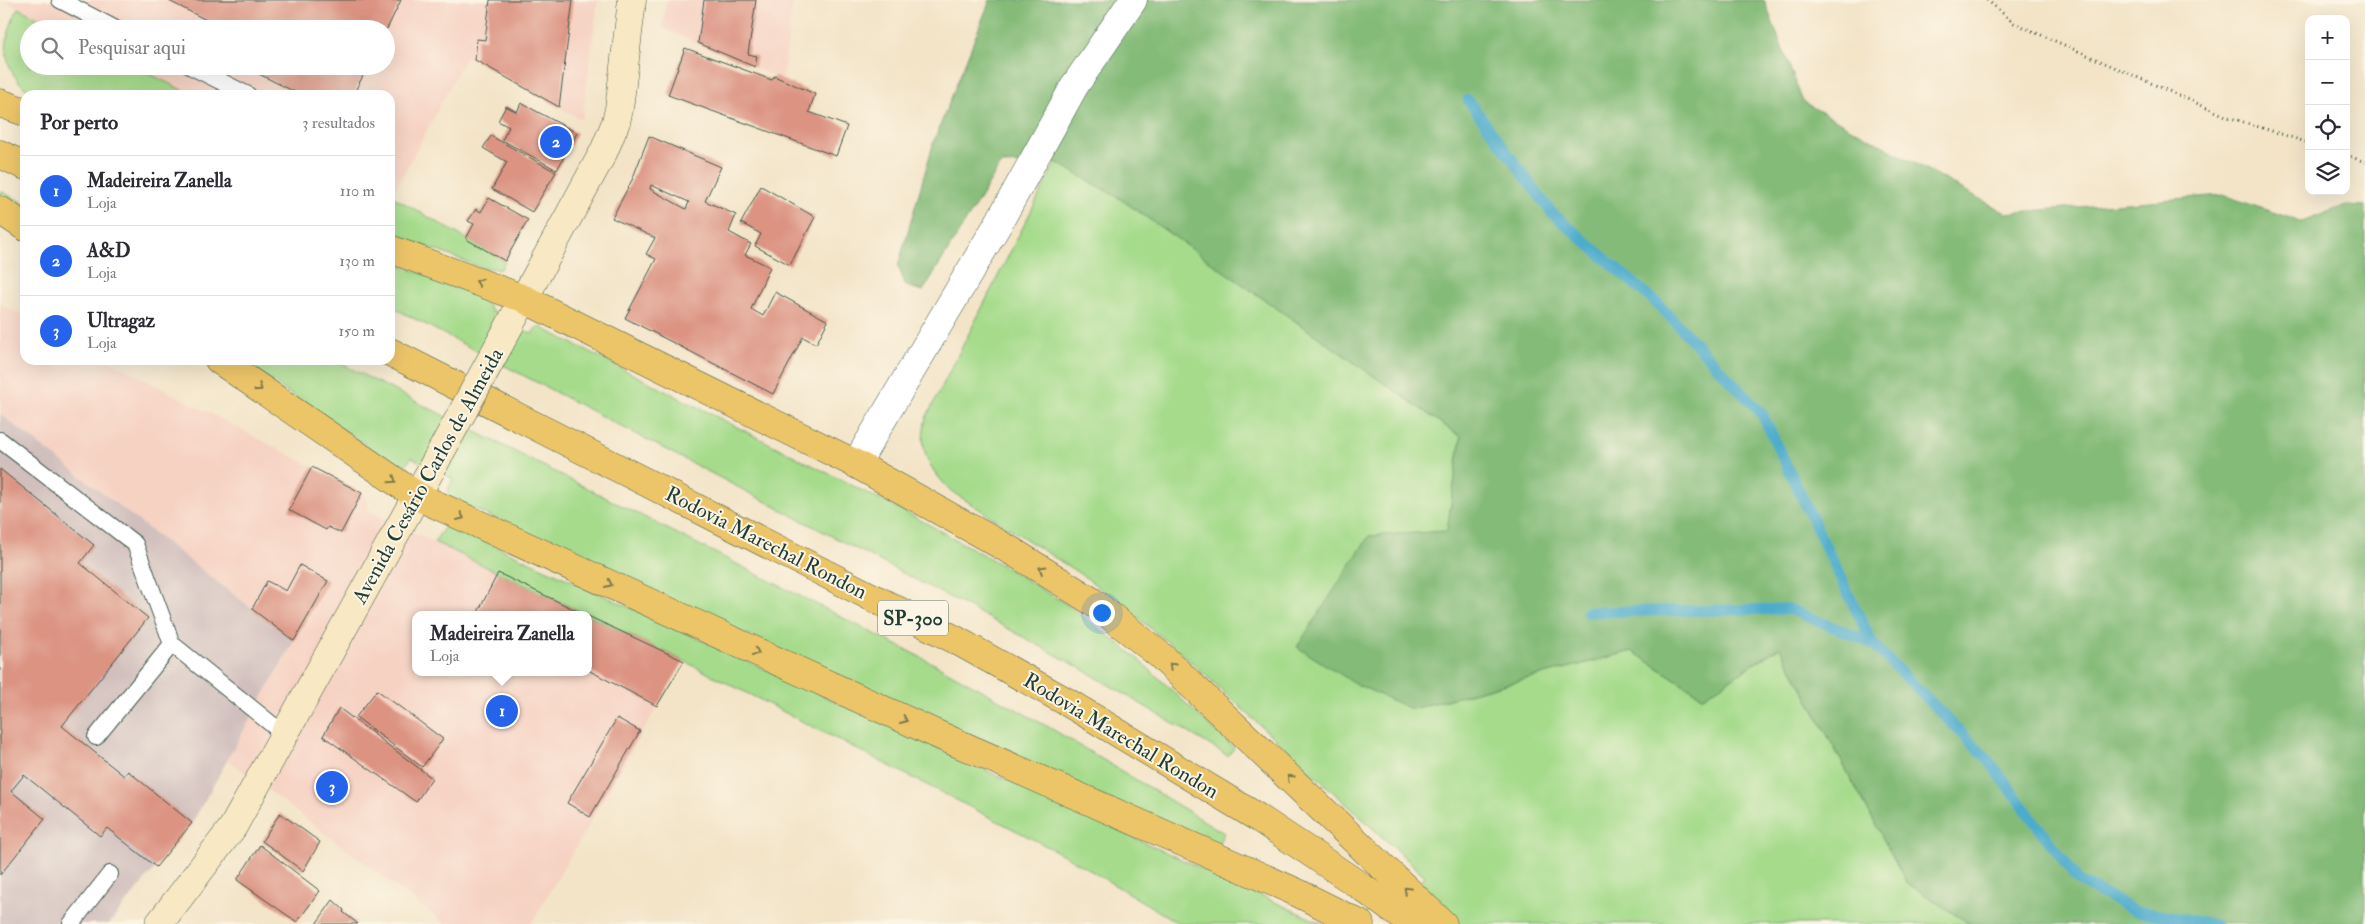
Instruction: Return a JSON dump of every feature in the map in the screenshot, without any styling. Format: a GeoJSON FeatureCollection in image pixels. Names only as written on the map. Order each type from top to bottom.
{"type":"FeatureCollection","features":[{"type":"Feature","properties":{"kind":"main road","name":"Avenida Cesário Carlos de Almeida"},"geometry":{"type":"LineString","coordinates":[[161,923],[233,827],[432,468],[604,151],[616,122],[632,0]]}},
{"type":"Feature","properties":{"kind":"main road"},"geometry":{"type":"LineString","coordinates":[[0,103],[20,110]]}},
{"type":"Feature","properties":{"kind":"main road"},"geometry":{"type":"LineString","coordinates":[[0,154],[20,164]]}},
{"type":"Feature","properties":{"kind":"main road"},"geometry":{"type":"LineString","coordinates":[[0,210],[20,224]]}},
{"type":"Feature","properties":{"kind":"main road"},"geometry":{"type":"LineString","coordinates":[[395,251],[524,300],[856,464],[1023,557],[1093,602],[1127,627],[1161,656],[1443,924]]}},
{"type":"Feature","properties":{"kind":"main road","name":"Rodovia Marechal Rondon"},"geometry":{"type":"LineString","coordinates":[[395,355],[963,644],[1067,702],[1249,812],[1359,885],[1412,924]]}},
{"type":"Feature","properties":{"kind":"main road"},"geometry":{"type":"LineString","coordinates":[[226,365],[416,496],[932,732],[1296,892],[1360,924]]}},
{"type":"Feature","properties":{"kind":"street"},"geometry":{"type":"LineString","coordinates":[[856,464],[998,224],[1075,85],[1133,0]]}},
{"type":"Feature","properties":{"kind":"lane"},"geometry":{"type":"LineString","coordinates":[[60,0],[99,20]]}},
{"type":"Feature","properties":{"kind":"lane"},"geometry":{"type":"LineString","coordinates":[[208,75],[238,90]]}},
{"type":"Feature","properties":{"kind":"lane"},"geometry":{"type":"LineString","coordinates":[[0,440],[135,544],[172,644],[285,735]]}},
{"type":"Feature","properties":{"kind":"lane"},"geometry":{"type":"LineString","coordinates":[[96,737],[172,644]]}},
{"type":"Feature","properties":{"kind":"lane"},"geometry":{"type":"LineString","coordinates":[[71,924],[110,874]]}},
{"type":"Feature","properties":{"kind":"path"},"geometry":{"type":"LineString","coordinates":[[1987,0],[2014,23],[2228,117],[2305,142]]}},
{"type":"Feature","properties":{"kind":"path"},"geometry":{"type":"LineString","coordinates":[[2350,157],[2365,162]]}},
{"type":"Feature","properties":{"kind":"shaded area"},"geometry":{"type":"Polygon","coordinates":[[[3,0],[598,0],[582,120],[466,56],[395,190],[395,90],[182,90],[152,75],[395,75],[395,20],[42,20],[3,0]]]}},
{"type":"Feature","properties":{"kind":"shaded area"},"geometry":{"type":"Polygon","coordinates":[[[666,0],[793,0],[783,80],[663,28],[666,0]]]}},
{"type":"Feature","properties":{"kind":"shaded area"},"geometry":{"type":"Polygon","coordinates":[[[0,304],[20,314],[20,365],[118,365],[362,493],[368,501],[367,510],[578,611],[412,611],[412,676],[592,676],[592,618],[684,661],[531,924],[445,924],[228,760],[294,641],[0,414],[0,304]]]}},
{"type":"Feature","properties":{"kind":"shaded area"},"geometry":{"type":"Polygon","coordinates":[[[0,414],[294,641],[192,823],[109,924],[0,924],[0,414]]]}},
{"type":"Feature","properties":{"kind":"green space"},"geometry":{"type":"Polygon","coordinates":[[[990,0],[1764,0],[1803,102],[2006,213],[2223,195],[2302,222],[2346,205],[2365,206],[2365,924],[1970,924],[1907,883],[1780,647],[1703,697],[1632,651],[1411,709],[1356,684],[1297,647],[1369,536],[1447,531],[1461,437],[1119,198],[1056,162],[1001,164],[923,291],[906,286],[898,266],[934,141],[990,0]]]}},
{"type":"Feature","properties":{"kind":"green space"},"geometry":{"type":"Polygon","coordinates":[[[18,8],[42,20],[20,20],[20,75],[152,75],[182,90],[28,90],[14,76],[9,66],[7,44],[12,21],[18,8]]]}},
{"type":"Feature","properties":{"kind":"green space"},"geometry":{"type":"Polygon","coordinates":[[[1056,162],[1119,198],[1461,437],[1447,531],[1369,536],[1412,709],[1632,651],[1703,697],[1780,647],[1907,883],[1970,924],[1391,924],[1425,876],[1179,651],[1088,579],[951,491],[936,474],[927,458],[923,440],[926,418],[1056,162]]]}},
{"type":"Feature","properties":{"kind":"green space"},"geometry":{"type":"Polygon","coordinates":[[[0,191],[20,201],[20,210],[0,196],[0,191]]]}},
{"type":"Feature","properties":{"kind":"green space"},"geometry":{"type":"Polygon","coordinates":[[[395,198],[505,261],[501,269],[483,268],[395,235],[395,198]]]}},
{"type":"Feature","properties":{"kind":"green space"},"geometry":{"type":"Polygon","coordinates":[[[395,263],[475,295],[487,303],[491,311],[532,334],[536,328],[540,327],[924,522],[1009,569],[1069,606],[1135,656],[1234,748],[1228,756],[1084,670],[970,608],[395,309],[395,263]]]}},
{"type":"Feature","properties":{"kind":"green space"},"geometry":{"type":"Polygon","coordinates":[[[247,365],[344,365],[940,667],[1052,729],[1224,833],[1217,846],[1040,769],[448,497],[448,490],[453,479],[411,457],[407,464],[402,466],[388,460],[247,365]]]}},
{"type":"Feature","properties":{"kind":"green space"},"geometry":{"type":"Polygon","coordinates":[[[447,524],[1323,924],[1180,924],[1066,856],[684,661],[592,617],[592,611],[579,611],[434,542],[447,524]]]}},
{"type":"Feature","properties":{"kind":"building"},"geometry":{"type":"Polygon","coordinates":[[[167,0],[401,0],[391,20],[206,20],[167,0]]]}},
{"type":"Feature","properties":{"kind":"building"},"geometry":{"type":"Polygon","coordinates":[[[490,0],[573,0],[559,107],[475,60],[477,39],[485,40],[490,0]]]}},
{"type":"Feature","properties":{"kind":"building"},"geometry":{"type":"Polygon","coordinates":[[[704,0],[756,0],[748,54],[757,56],[755,67],[698,43],[704,0]]]}},
{"type":"Feature","properties":{"kind":"building"},"geometry":{"type":"Polygon","coordinates":[[[685,48],[772,80],[774,76],[815,94],[809,112],[847,126],[836,156],[668,95],[685,48]]]}},
{"type":"Feature","properties":{"kind":"building"},"geometry":{"type":"Polygon","coordinates":[[[261,75],[363,75],[356,90],[291,90],[261,75]]]}},
{"type":"Feature","properties":{"kind":"building"},"geometry":{"type":"Polygon","coordinates":[[[521,103],[577,133],[557,170],[502,140],[509,127],[498,121],[506,106],[517,112],[521,103]]]}},
{"type":"Feature","properties":{"kind":"building"},"geometry":{"type":"Polygon","coordinates":[[[491,136],[556,172],[532,212],[492,189],[507,162],[483,148],[491,136]]]}},
{"type":"Feature","properties":{"kind":"building"},"geometry":{"type":"Polygon","coordinates":[[[649,136],[721,167],[705,201],[736,215],[729,232],[751,244],[745,255],[770,267],[751,309],[763,316],[775,292],[828,321],[816,344],[803,337],[773,394],[625,318],[656,259],[646,254],[655,238],[612,218],[632,180],[649,136]],[[651,185],[650,189],[686,209],[689,202],[651,185]]]}},
{"type":"Feature","properties":{"kind":"building"},"geometry":{"type":"Polygon","coordinates":[[[761,186],[815,217],[790,265],[755,246],[761,234],[741,223],[761,186]]]}},
{"type":"Feature","properties":{"kind":"building"},"geometry":{"type":"Polygon","coordinates":[[[489,198],[528,220],[505,261],[466,239],[474,224],[468,221],[476,209],[481,212],[489,198]]]}},
{"type":"Feature","properties":{"kind":"building"},"geometry":{"type":"Polygon","coordinates":[[[312,467],[362,493],[341,533],[328,527],[326,530],[289,510],[312,467]]]}},
{"type":"Feature","properties":{"kind":"building"},"geometry":{"type":"Polygon","coordinates":[[[0,469],[94,545],[80,563],[148,618],[62,726],[124,776],[128,771],[192,823],[156,867],[107,828],[100,836],[24,775],[11,791],[45,819],[0,875],[0,469]]]}},
{"type":"Feature","properties":{"kind":"building"},"geometry":{"type":"Polygon","coordinates":[[[300,565],[328,581],[294,641],[252,609],[267,581],[286,591],[300,565]]]}},
{"type":"Feature","properties":{"kind":"building"},"geometry":{"type":"Polygon","coordinates":[[[498,573],[578,611],[479,611],[498,573]]]}},
{"type":"Feature","properties":{"kind":"building"},"geometry":{"type":"Polygon","coordinates":[[[592,618],[684,661],[657,706],[592,672],[592,618]]]}},
{"type":"Feature","properties":{"kind":"building"},"geometry":{"type":"Polygon","coordinates":[[[377,690],[443,739],[422,767],[356,717],[377,690]]]}},
{"type":"Feature","properties":{"kind":"building"},"geometry":{"type":"Polygon","coordinates":[[[339,708],[432,778],[416,802],[323,736],[339,708]]]}},
{"type":"Feature","properties":{"kind":"building"},"geometry":{"type":"Polygon","coordinates":[[[617,718],[640,731],[590,817],[567,803],[617,718]]]}},
{"type":"Feature","properties":{"kind":"building"},"geometry":{"type":"Polygon","coordinates":[[[280,813],[320,842],[303,871],[262,841],[280,813]]]}},
{"type":"Feature","properties":{"kind":"building"},"geometry":{"type":"Polygon","coordinates":[[[260,845],[320,891],[297,922],[237,880],[260,845]]]}},
{"type":"Feature","properties":{"kind":"building"},"geometry":{"type":"Polygon","coordinates":[[[333,900],[344,910],[343,912],[358,924],[316,924],[333,900]]]}},
{"type":"Feature","properties":{"kind":"waterway"},"geometry":{"type":"LineString","coordinates":[[1468,100],[1552,213],[1659,305],[1762,414],[1872,643],[1989,761],[2079,881],[2135,911],[2214,924]]}},
{"type":"Feature","properties":{"kind":"waterway"},"geometry":{"type":"LineString","coordinates":[[1587,612],[1789,609],[1872,643]]}},
{"type":"Feature","properties":{"kind":"place","name":"A&D"},"geometry":{"type":"Point","coordinates":[556,142]}},
{"type":"Feature","properties":{"kind":"place","name":"Madeireira Zanella"},"geometry":{"type":"Point","coordinates":[502,711]}},
{"type":"Feature","properties":{"kind":"place","name":"Ultragaz"},"geometry":{"type":"Point","coordinates":[332,787]}}]}
